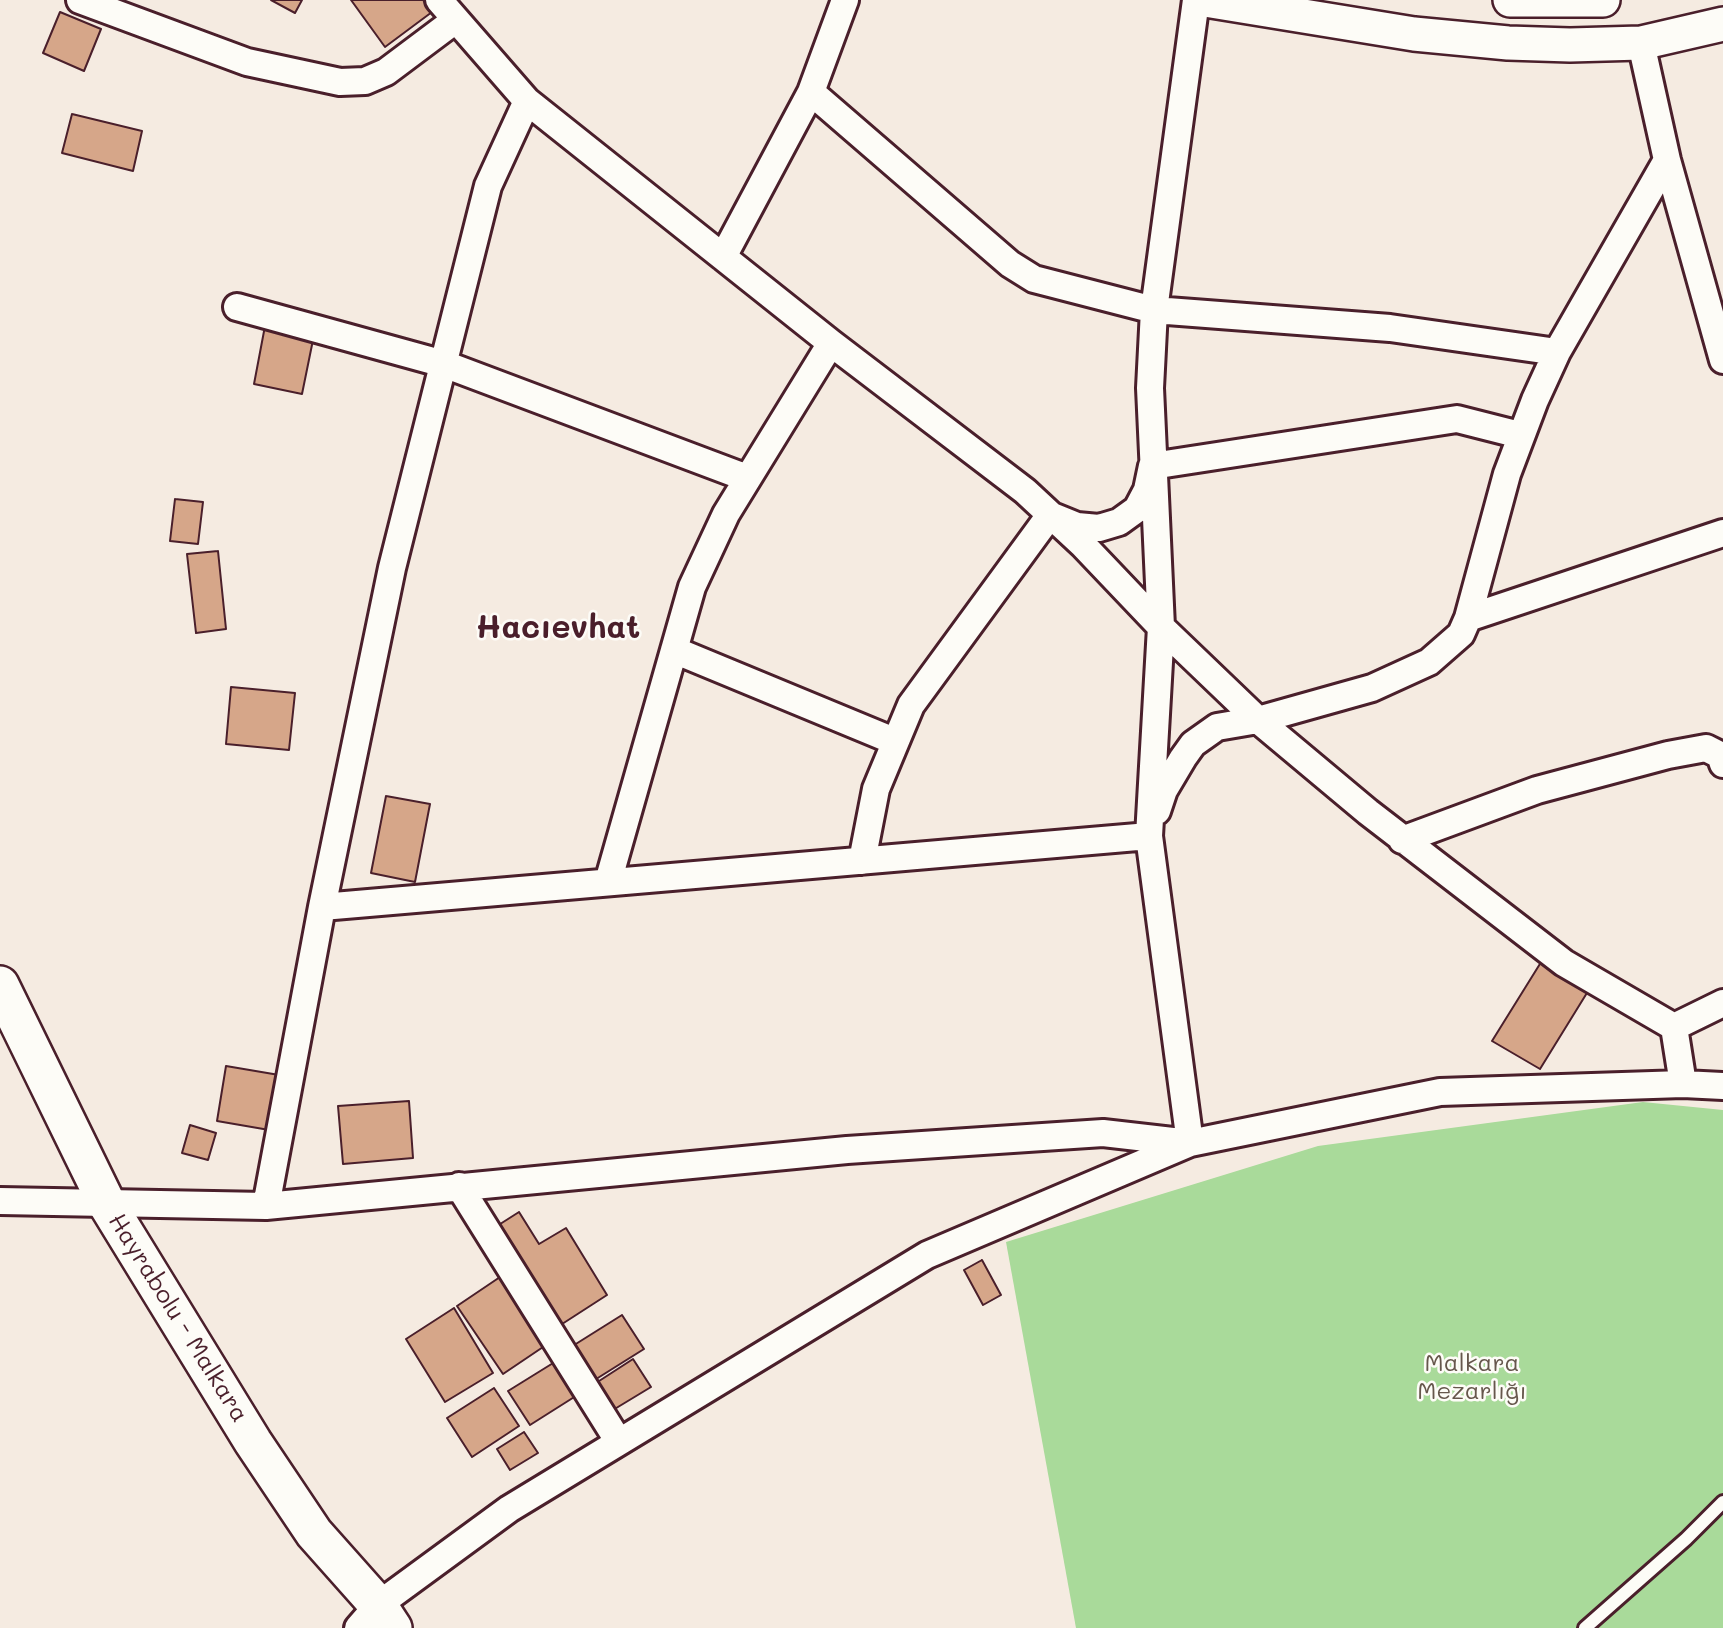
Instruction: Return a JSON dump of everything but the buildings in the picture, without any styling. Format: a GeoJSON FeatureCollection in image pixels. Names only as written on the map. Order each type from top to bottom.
{"type":"FeatureCollection","features":[{"type":"Feature","properties":{"kind":"main road","name":"Hayrabolu - Malkara"},"geometry":{"type":"LineString","coordinates":[[0,985],[107,1204],[253,1442],[377,1620]]}},
{"type":"Feature","properties":{"kind":"street"},"geometry":{"type":"LineString","coordinates":[[80,0],[247,62],[340,82],[365,81],[386,72],[447,10],[527,101],[831,343],[1025,491],[1083,545],[1161,627],[1258,720],[1402,840],[1564,963],[1674,1027]]}},
{"type":"Feature","properties":{"kind":"street"},"geometry":{"type":"LineString","coordinates":[[723,257],[811,92],[845,0]]}},
{"type":"Feature","properties":{"kind":"street"},"geometry":{"type":"LineString","coordinates":[[1190,1143],[1149,836],[1161,627],[1150,388],[1154,310],[1196,0]]}},
{"type":"Feature","properties":{"kind":"street"},"geometry":{"type":"LineString","coordinates":[[1205,0],[1414,34],[1570,45],[1641,43],[1723,24]]}},
{"type":"Feature","properties":{"kind":"street"},"geometry":{"type":"LineString","coordinates":[[1510,0],[1603,0]]}},
{"type":"Feature","properties":{"kind":"street"},"geometry":{"type":"LineString","coordinates":[[1641,43],[1667,160],[1719,332],[1723,360]]}},
{"type":"Feature","properties":{"kind":"street"},"geometry":{"type":"LineString","coordinates":[[811,92],[1010,264],[1045,283],[1154,310],[1390,328],[1557,352]]}},
{"type":"Feature","properties":{"kind":"street"},"geometry":{"type":"LineString","coordinates":[[266,1206],[322,907],[392,568],[488,186],[527,101]]}},
{"type":"Feature","properties":{"kind":"street"},"geometry":{"type":"LineString","coordinates":[[1149,836],[1164,790],[1193,744],[1217,727],[1258,720],[1336,699],[1402,676],[1449,648],[1468,618],[1489,530],[1520,435],[1557,352],[1667,160]]}},
{"type":"Feature","properties":{"kind":"street"},"geometry":{"type":"LineString","coordinates":[[237,307],[444,364],[747,478]]}},
{"type":"Feature","properties":{"kind":"street"},"geometry":{"type":"LineString","coordinates":[[608,882],[692,587],[726,514],[831,343]]}},
{"type":"Feature","properties":{"kind":"street"},"geometry":{"type":"LineString","coordinates":[[1152,466],[1457,419],[1520,435]]}},
{"type":"Feature","properties":{"kind":"street"},"geometry":{"type":"LineString","coordinates":[[1049,514],[1077,526],[1100,528],[1119,522],[1137,509],[1147,490],[1152,466]]}},
{"type":"Feature","properties":{"kind":"street"},"geometry":{"type":"LineString","coordinates":[[862,861],[876,789],[911,705],[932,672],[1049,514]]}},
{"type":"Feature","properties":{"kind":"street"},"geometry":{"type":"LineString","coordinates":[[1468,618],[1723,533]]}},
{"type":"Feature","properties":{"kind":"street"},"geometry":{"type":"LineString","coordinates":[[674,650],[894,741]]}},
{"type":"Feature","properties":{"kind":"street"},"geometry":{"type":"LineString","coordinates":[[1402,840],[1537,790],[1668,755],[1706,748],[1720,755],[1723,764]]}},
{"type":"Feature","properties":{"kind":"street"},"geometry":{"type":"LineString","coordinates":[[322,907],[1149,836]]}},
{"type":"Feature","properties":{"kind":"street"},"geometry":{"type":"LineString","coordinates":[[1674,1027],[1723,1003]]}},
{"type":"Feature","properties":{"kind":"street"},"geometry":{"type":"LineString","coordinates":[[1674,1027],[1683,1084]]}},
{"type":"Feature","properties":{"kind":"street"},"geometry":{"type":"LineString","coordinates":[[377,1620],[509,1509],[927,1255],[1190,1143],[1440,1092],[1683,1084],[1723,1086]]}},
{"type":"Feature","properties":{"kind":"street"},"geometry":{"type":"LineString","coordinates":[[0,1201],[266,1206],[847,1150],[1103,1133],[1190,1143]]}},
{"type":"Feature","properties":{"kind":"street"},"geometry":{"type":"LineString","coordinates":[[458,1186],[619,1442]]}},
{"type":"Feature","properties":{"kind":"lane"},"geometry":{"type":"LineString","coordinates":[[1585,1628],[1686,1539],[1723,1502]]}},
{"type":"Feature","properties":{"kind":"green space","name":"Malkara Mezarlığı"},"geometry":{"type":"Polygon","coordinates":[[[1643,1102],[1723,1110],[1723,1628],[1076,1628],[1006,1242],[1318,1146],[1643,1102]]]}},
{"type":"Feature","properties":{"kind":"district","name":"Hacıevhat"},"geometry":{"type":"Point","coordinates":[558,628]}}]}
